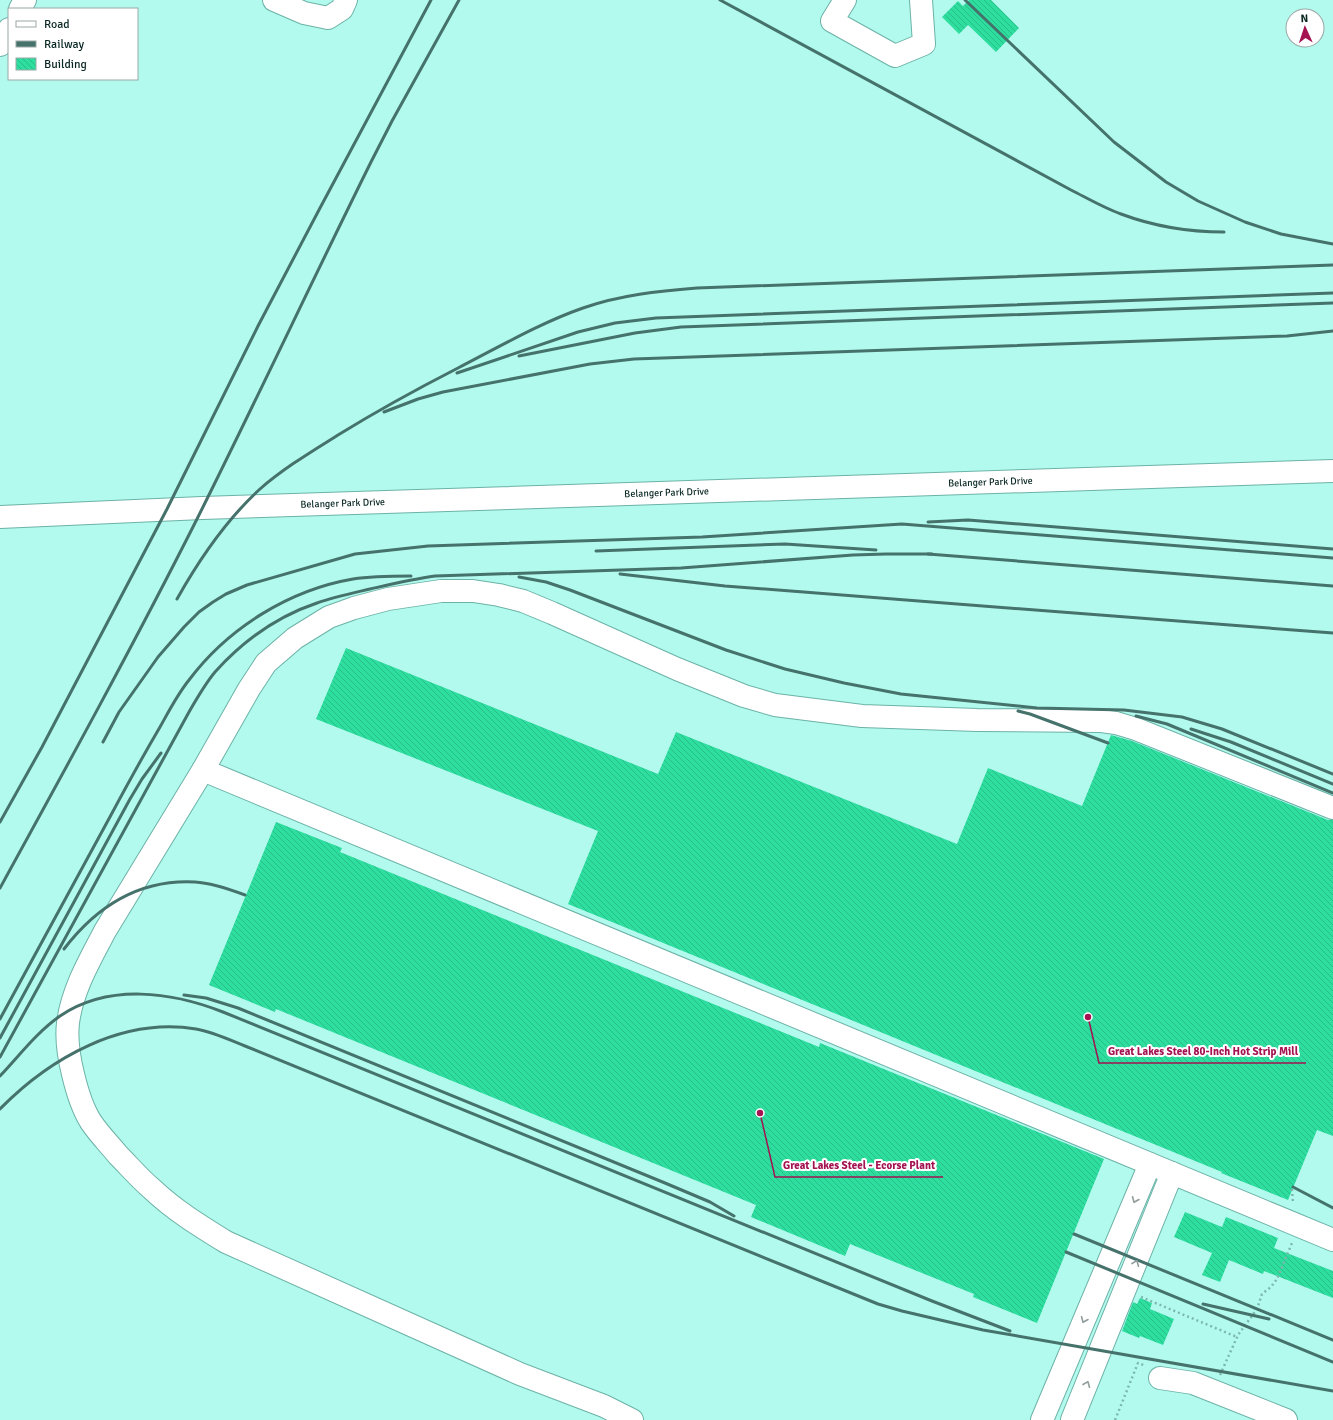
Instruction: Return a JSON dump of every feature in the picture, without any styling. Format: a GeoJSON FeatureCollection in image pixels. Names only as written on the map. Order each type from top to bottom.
{"type":"FeatureCollection","features":[{"type":"Feature","properties":{"kind":"street"},"geometry":{"type":"LineString","coordinates":[[274,0],[304,12],[328,18],[342,9],[346,0]]}},
{"type":"Feature","properties":{"kind":"street"},"geometry":{"type":"LineString","coordinates":[[845,0],[832,21],[895,56],[924,44],[922,0]]}},
{"type":"Feature","properties":{"kind":"street"},"geometry":{"type":"LineString","coordinates":[[0,45],[8,31]]}},
{"type":"Feature","properties":{"kind":"street","name":"Belanger Park Drive"},"geometry":{"type":"LineString","coordinates":[[0,517],[202,508],[1329,469]]}},
{"type":"Feature","properties":{"kind":"street"},"geometry":{"type":"LineString","coordinates":[[632,1420],[604,1406],[520,1374],[226,1242],[197,1224],[152,1190],[113,1149],[91,1122],[86,1112],[77,1090],[69,1055],[68,1024],[79,985],[90,958],[105,931],[266,663],[295,638],[329,617],[354,608],[388,599],[441,591],[473,591],[522,601],[684,672],[744,696],[775,705],[862,716],[1116,722],[1333,808]]}},
{"type":"Feature","properties":{"kind":"street"},"geometry":{"type":"LineString","coordinates":[[203,770],[1333,1240]]}},
{"type":"Feature","properties":{"kind":"street"},"geometry":{"type":"LineString","coordinates":[[1042,1420],[1150,1164]]}},
{"type":"Feature","properties":{"kind":"street"},"geometry":{"type":"LineString","coordinates":[[1072,1420],[1172,1173]]}},
{"type":"Feature","properties":{"kind":"street"},"geometry":{"type":"LineString","coordinates":[[1155,1373],[1193,1383],[1286,1420]]}},
{"type":"Feature","properties":{"kind":"path"},"geometry":{"type":"LineString","coordinates":[[1220,1376],[1237,1337],[1257,1309],[1262,1294],[1271,1287],[1277,1279],[1294,1236],[1292,1190]]}},
{"type":"Feature","properties":{"kind":"path"},"geometry":{"type":"LineString","coordinates":[[1134,1294],[1237,1337]]}},
{"type":"Feature","properties":{"kind":"path"},"geometry":{"type":"LineString","coordinates":[[1115,1420],[1138,1363],[1155,1373]]}},
{"type":"Feature","properties":{"kind":"building"},"geometry":{"type":"Polygon","coordinates":[[[969,0],[991,0],[1019,28],[996,52],[968,25],[959,34],[942,17],[958,1],[963,6],[969,0]]]}},
{"type":"Feature","properties":{"kind":"building"},"geometry":{"type":"Polygon","coordinates":[[[346,648],[658,774],[676,732],[957,844],[988,768],[1082,806],[1111,735],[1132,741],[1328,820],[1333,820],[1333,1136],[1317,1130],[1288,1200],[568,904],[598,831],[316,719],[346,648]]]}},
{"type":"Feature","properties":{"kind":"building"},"geometry":{"type":"Polygon","coordinates":[[[276,822],[342,848],[340,852],[819,1047],[820,1043],[1104,1159],[1037,1323],[973,1297],[974,1294],[850,1244],[845,1256],[751,1217],[756,1205],[276,1009],[275,1012],[209,985],[276,822]]]}},
{"type":"Feature","properties":{"kind":"building"},"geometry":{"type":"Polygon","coordinates":[[[1185,1212],[1222,1227],[1226,1217],[1278,1238],[1274,1248],[1333,1271],[1333,1298],[1264,1271],[1263,1274],[1229,1260],[1220,1282],[1202,1275],[1212,1253],[1174,1237],[1185,1212]]]}},
{"type":"Feature","properties":{"kind":"building"},"geometry":{"type":"Polygon","coordinates":[[[1140,1298],[1152,1303],[1150,1309],[1174,1319],[1163,1345],[1122,1331],[1133,1302],[1137,1304],[1140,1298]]]}},
{"type":"Feature","properties":{"kind":"railway"},"geometry":{"type":"LineString","coordinates":[[0,822],[42,747],[167,509],[258,326],[431,0]]}},
{"type":"Feature","properties":{"kind":"railway"},"geometry":{"type":"LineString","coordinates":[[0,888],[100,705],[173,566],[219,475],[371,162],[459,0]]}},
{"type":"Feature","properties":{"kind":"railway"},"geometry":{"type":"LineString","coordinates":[[720,0],[1108,209],[1158,225],[1198,231],[1224,232]]}},
{"type":"Feature","properties":{"kind":"railway"},"geometry":{"type":"LineString","coordinates":[[965,0],[1114,142],[1166,182],[1198,201],[1245,222],[1281,234],[1333,244]]}},
{"type":"Feature","properties":{"kind":"railway"},"geometry":{"type":"LineString","coordinates":[[177,599],[214,540],[260,489],[288,467],[353,426],[427,384],[535,328],[583,308],[640,294],[697,288],[1333,265]]}},
{"type":"Feature","properties":{"kind":"railway"},"geometry":{"type":"LineString","coordinates":[[457,373],[578,332],[615,323],[656,318],[1333,293]]}},
{"type":"Feature","properties":{"kind":"railway"},"geometry":{"type":"LineString","coordinates":[[519,356],[635,333],[681,327],[1333,303]]}},
{"type":"Feature","properties":{"kind":"railway"},"geometry":{"type":"LineString","coordinates":[[384,412],[418,399],[443,392],[590,364],[634,359],[1287,336],[1333,331]]}},
{"type":"Feature","properties":{"kind":"railway"},"geometry":{"type":"LineString","coordinates":[[928,522],[968,520],[1333,549]]}},
{"type":"Feature","properties":{"kind":"railway"},"geometry":{"type":"LineString","coordinates":[[103,742],[119,712],[158,657],[199,612],[226,594],[247,585],[355,554],[428,546],[702,537],[902,524],[1333,558]]}},
{"type":"Feature","properties":{"kind":"railway"},"geometry":{"type":"LineString","coordinates":[[596,551],[785,544],[876,550]]}},
{"type":"Feature","properties":{"kind":"railway"},"geometry":{"type":"LineString","coordinates":[[928,554],[1333,586]]}},
{"type":"Feature","properties":{"kind":"railway"},"geometry":{"type":"LineString","coordinates":[[0,1057],[204,686],[215,672],[237,650],[275,622],[303,608],[337,597],[435,576],[681,568],[853,555],[932,554]]}},
{"type":"Feature","properties":{"kind":"railway"},"geometry":{"type":"LineString","coordinates":[[620,574],[725,586],[1333,633]]}},
{"type":"Feature","properties":{"kind":"railway"},"geometry":{"type":"LineString","coordinates":[[0,1019],[170,709],[185,686],[205,661],[241,628],[283,602],[306,592],[329,584],[353,579],[411,576]]}},
{"type":"Feature","properties":{"kind":"railway"},"geometry":{"type":"LineString","coordinates":[[519,577],[546,582],[570,590],[726,650],[785,669],[844,683],[901,694],[1037,708],[1124,710],[1182,717],[1222,729],[1333,774]]}},
{"type":"Feature","properties":{"kind":"railway"},"geometry":{"type":"LineString","coordinates":[[1018,711],[1108,743]]}},
{"type":"Feature","properties":{"kind":"railway"},"geometry":{"type":"LineString","coordinates":[[1136,716],[1167,724],[1333,793]]}},
{"type":"Feature","properties":{"kind":"railway"},"geometry":{"type":"LineString","coordinates":[[1191,729],[1231,742],[1333,784]]}},
{"type":"Feature","properties":{"kind":"railway"},"geometry":{"type":"LineString","coordinates":[[0,1038],[130,799],[142,779],[161,753]]}},
{"type":"Feature","properties":{"kind":"railway"},"geometry":{"type":"LineString","coordinates":[[64,949],[77,934],[105,908],[121,898],[156,885],[175,882],[195,882],[220,887],[245,895]]}},
{"type":"Feature","properties":{"kind":"railway"},"geometry":{"type":"LineString","coordinates":[[0,1076],[28,1044],[52,1022],[79,1006],[99,999],[120,995],[141,994],[162,996],[203,1005],[932,1301],[1010,1331]]}},
{"type":"Feature","properties":{"kind":"railway"},"geometry":{"type":"LineString","coordinates":[[184,995],[206,998],[238,1008],[665,1183],[710,1202],[734,1216]]}},
{"type":"Feature","properties":{"kind":"railway"},"geometry":{"type":"LineString","coordinates":[[0,1109],[41,1073],[64,1058],[89,1045],[141,1029],[168,1027],[202,1030],[878,1304],[983,1330],[1333,1391]]}},
{"type":"Feature","properties":{"kind":"railway"},"geometry":{"type":"LineString","coordinates":[[1293,1187],[1333,1208]]}},
{"type":"Feature","properties":{"kind":"railway"},"geometry":{"type":"LineString","coordinates":[[1074,1234],[1333,1340]]}},
{"type":"Feature","properties":{"kind":"railway"},"geometry":{"type":"LineString","coordinates":[[1066,1252],[1333,1362]]}},
{"type":"Feature","properties":{"kind":"railway"},"geometry":{"type":"LineString","coordinates":[[1203,1304],[1269,1319]]}},
{"type":"Feature","properties":{"kind":"place","name":"Great Lakes Steel 80-Inch Hot Strip Mill"},"geometry":{"type":"Point","coordinates":[1088,1017]}},
{"type":"Feature","properties":{"kind":"place","name":"Great Lakes Steel - Ecorse Plant"},"geometry":{"type":"Point","coordinates":[760,1113]}}]}
